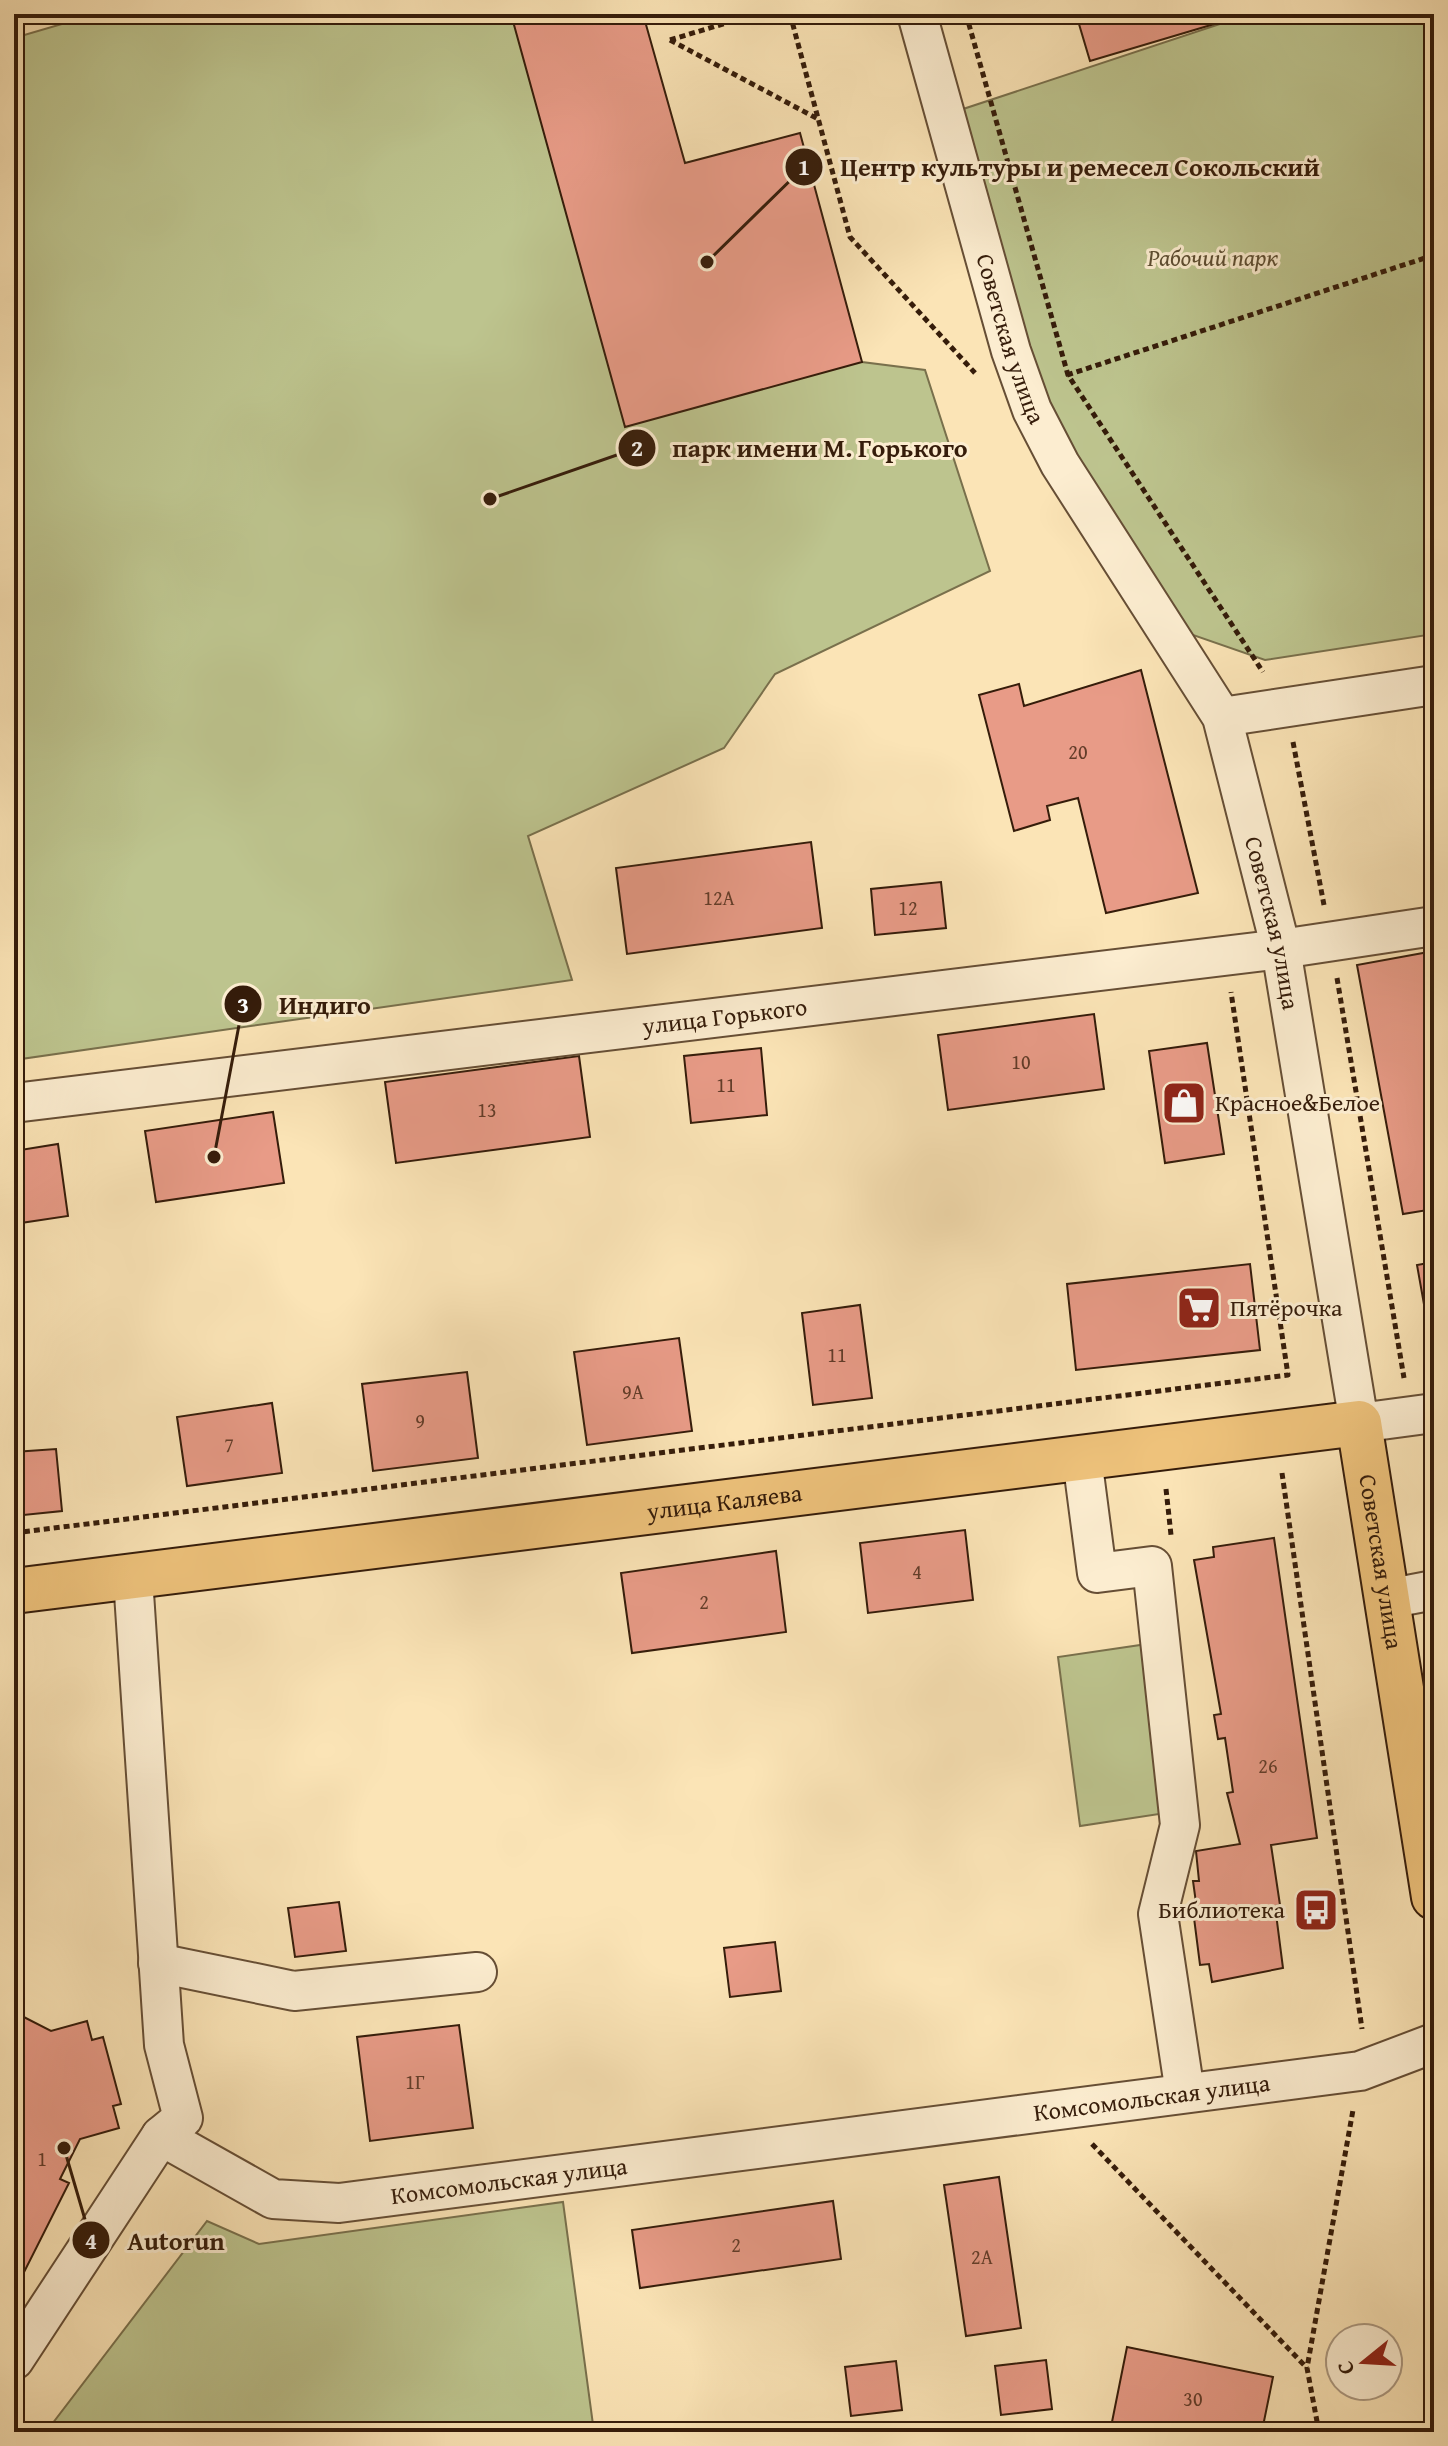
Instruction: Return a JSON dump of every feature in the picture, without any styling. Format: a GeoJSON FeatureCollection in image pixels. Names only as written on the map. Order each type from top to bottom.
{"type":"FeatureCollection","features":[{"type":"Feature","properties":{"kind":"main road","name":"улица Каляева"},"geometry":{"type":"LineString","coordinates":[[14,1591],[1359,1423]]}},
{"type":"Feature","properties":{"kind":"main road","name":"Советская улица"},"geometry":{"type":"LineString","coordinates":[[1359,1423],[1434,1897]]}},
{"type":"Feature","properties":{"kind":"street","name":"Советская улица"},"geometry":{"type":"LineString","coordinates":[[917,14],[1024,389],[1060,464],[1222,717],[1281,949],[1359,1423]]}},
{"type":"Feature","properties":{"kind":"street"},"geometry":{"type":"LineString","coordinates":[[1222,717],[1434,685]]}},
{"type":"Feature","properties":{"kind":"street","name":"улица Горького"},"geometry":{"type":"LineString","coordinates":[[14,1103],[1281,949],[1434,926]]}},
{"type":"Feature","properties":{"kind":"street","name":"улица Каляева"},"geometry":{"type":"LineString","coordinates":[[1359,1423],[1434,1413]]}},
{"type":"Feature","properties":{"kind":"street"},"geometry":{"type":"LineString","coordinates":[[1082,1458],[1097,1573],[1152,1566],[1180,1825],[1158,1914],[1185,2093]]}},
{"type":"Feature","properties":{"kind":"street"},"geometry":{"type":"LineString","coordinates":[[14,2360],[161,2136],[183,2118],[164,2045],[133,1578]]}},
{"type":"Feature","properties":{"kind":"street"},"geometry":{"type":"LineString","coordinates":[[1387,1599],[1434,1590]]}},
{"type":"Feature","properties":{"kind":"street"},"geometry":{"type":"LineString","coordinates":[[158,1963],[294,1991],[477,1972]]}},
{"type":"Feature","properties":{"kind":"street","name":"Комсомольская улица"},"geometry":{"type":"LineString","coordinates":[[161,2136],[273,2199],[339,2203],[1360,2071],[1434,2043]]}},
{"type":"Feature","properties":{"kind":"path"},"geometry":{"type":"LineString","coordinates":[[756,14],[670,40],[818,119]]}},
{"type":"Feature","properties":{"kind":"path"},"geometry":{"type":"LineString","coordinates":[[790,14],[850,237],[986,385]]}},
{"type":"Feature","properties":{"kind":"path"},"geometry":{"type":"LineString","coordinates":[[966,14],[1068,375],[1287,707],[1331,941],[1404,1381],[1413,1380]]}},
{"type":"Feature","properties":{"kind":"path"},"geometry":{"type":"LineString","coordinates":[[1024,389],[1434,255]]}},
{"type":"Feature","properties":{"kind":"path"},"geometry":{"type":"LineString","coordinates":[[14,1533],[1288,1375],[1229,977]]}},
{"type":"Feature","properties":{"kind":"path"},"geometry":{"type":"LineString","coordinates":[[1268,1475],[1282,1473],[1364,2042],[1307,2368],[1319,2432]]}},
{"type":"Feature","properties":{"kind":"path"},"geometry":{"type":"LineString","coordinates":[[1153,1489],[1181,1486]]}},
{"type":"Feature","properties":{"kind":"path"},"geometry":{"type":"LineString","coordinates":[[1059,2110],[1307,2368]]}},
{"type":"Feature","properties":{"kind":"green space"},"geometry":{"type":"Polygon","coordinates":[[[96,14],[511,14],[862,362],[925,370],[990,571],[775,674],[724,748],[528,836],[572,980],[14,1060],[14,38],[96,14]]]}},
{"type":"Feature","properties":{"kind":"green space","name":"Рабочий парк"},"geometry":{"type":"Polygon","coordinates":[[[1250,14],[1434,14],[1434,634],[1265,660],[1190,634],[1060,464],[945,115],[1250,14]]]}},
{"type":"Feature","properties":{"kind":"green space"},"geometry":{"type":"Polygon","coordinates":[[[1161,1642],[1179,1811],[1080,1826],[1058,1657],[1161,1642]]]}},
{"type":"Feature","properties":{"kind":"green space"},"geometry":{"type":"Polygon","coordinates":[[[563,2202],[594,2432],[46,2432],[207,2221],[259,2244],[563,2202]]]}},
{"type":"Feature","properties":{"kind":"building"},"geometry":{"type":"Polygon","coordinates":[[[511,14],[643,14],[685,163],[800,133],[862,362],[625,427],[511,14]]]}},
{"type":"Feature","properties":{"kind":"building"},"geometry":{"type":"Polygon","coordinates":[[[1076,14],[1248,14],[1090,61],[1076,14]]]}},
{"type":"Feature","properties":{"kind":"building"},"geometry":{"type":"Polygon","coordinates":[[[1141,670],[1198,893],[1106,913],[1078,798],[1047,806],[1050,820],[1014,831],[979,695],[1019,684],[1024,706],[1141,670]]]}},
{"type":"Feature","properties":{"kind":"building"},"geometry":{"type":"Polygon","coordinates":[[[811,842],[822,928],[627,954],[616,868],[811,842]]]}},
{"type":"Feature","properties":{"kind":"building"},"geometry":{"type":"Polygon","coordinates":[[[941,882],[946,928],[875,935],[871,889],[941,882]]]}},
{"type":"Feature","properties":{"kind":"building"},"geometry":{"type":"Polygon","coordinates":[[[1434,951],[1434,1209],[1403,1214],[1357,965],[1434,951]]]}},
{"type":"Feature","properties":{"kind":"building"},"geometry":{"type":"Polygon","coordinates":[[[1094,1014],[1104,1089],[948,1110],[938,1035],[1094,1014]]]}},
{"type":"Feature","properties":{"kind":"building"},"geometry":{"type":"Polygon","coordinates":[[[1207,1043],[1224,1154],[1165,1163],[1149,1051],[1207,1043]]]}},
{"type":"Feature","properties":{"kind":"building"},"geometry":{"type":"Polygon","coordinates":[[[761,1048],[767,1115],[691,1123],[684,1056],[761,1048]]]}},
{"type":"Feature","properties":{"kind":"building"},"geometry":{"type":"Polygon","coordinates":[[[579,1056],[590,1137],[396,1163],[385,1082],[579,1056]]]}},
{"type":"Feature","properties":{"kind":"building"},"geometry":{"type":"Polygon","coordinates":[[[273,1112],[284,1183],[156,1202],[145,1131],[273,1112]]]}},
{"type":"Feature","properties":{"kind":"building"},"geometry":{"type":"Polygon","coordinates":[[[58,1144],[68,1216],[14,1224],[14,1151],[58,1144]]]}},
{"type":"Feature","properties":{"kind":"building"},"geometry":{"type":"Polygon","coordinates":[[[1434,1262],[1434,1338],[1430,1338],[1417,1265],[1434,1262]]]}},
{"type":"Feature","properties":{"kind":"building"},"geometry":{"type":"Polygon","coordinates":[[[1250,1264],[1260,1350],[1076,1370],[1067,1284],[1250,1264]]]}},
{"type":"Feature","properties":{"kind":"building"},"geometry":{"type":"Polygon","coordinates":[[[860,1305],[872,1398],[813,1405],[802,1313],[860,1305]]]}},
{"type":"Feature","properties":{"kind":"building"},"geometry":{"type":"Polygon","coordinates":[[[679,1338],[692,1431],[587,1445],[574,1352],[679,1338]]]}},
{"type":"Feature","properties":{"kind":"building"},"geometry":{"type":"Polygon","coordinates":[[[467,1372],[478,1458],[373,1471],[362,1384],[467,1372]]]}},
{"type":"Feature","properties":{"kind":"building"},"geometry":{"type":"Polygon","coordinates":[[[272,1403],[282,1473],[187,1486],[177,1417],[272,1403]]]}},
{"type":"Feature","properties":{"kind":"building"},"geometry":{"type":"Polygon","coordinates":[[[56,1449],[62,1511],[14,1516],[14,1452],[56,1449]]]}},
{"type":"Feature","properties":{"kind":"building"},"geometry":{"type":"Polygon","coordinates":[[[965,1530],[973,1600],[868,1613],[860,1543],[965,1530]]]}},
{"type":"Feature","properties":{"kind":"building"},"geometry":{"type":"Polygon","coordinates":[[[1274,1538],[1317,1838],[1271,1845],[1280,1905],[1275,1906],[1283,1968],[1212,1982],[1209,1964],[1200,1965],[1193,1910],[1197,1910],[1193,1881],[1199,1881],[1196,1851],[1240,1844],[1227,1793],[1233,1792],[1225,1738],[1218,1739],[1214,1715],[1221,1714],[1194,1560],[1214,1557],[1213,1547],[1274,1538]]]}},
{"type":"Feature","properties":{"kind":"building"},"geometry":{"type":"Polygon","coordinates":[[[776,1551],[786,1632],[632,1653],[621,1573],[776,1551]]]}},
{"type":"Feature","properties":{"kind":"building"},"geometry":{"type":"Polygon","coordinates":[[[339,1902],[346,1951],[295,1957],[288,1908],[339,1902]]]}},
{"type":"Feature","properties":{"kind":"building"},"geometry":{"type":"Polygon","coordinates":[[[775,1942],[781,1991],[730,1997],[724,1948],[775,1942]]]}},
{"type":"Feature","properties":{"kind":"building"},"geometry":{"type":"Polygon","coordinates":[[[14,2012],[51,2031],[87,2021],[92,2040],[103,2037],[121,2104],[113,2106],[119,2128],[80,2139],[60,2179],[69,2183],[14,2292],[14,2012]]]}},
{"type":"Feature","properties":{"kind":"building"},"geometry":{"type":"Polygon","coordinates":[[[459,2025],[473,2128],[370,2141],[357,2037],[459,2025]]]}},
{"type":"Feature","properties":{"kind":"building"},"geometry":{"type":"Polygon","coordinates":[[[999,2177],[1021,2328],[966,2336],[944,2185],[999,2177]]]}},
{"type":"Feature","properties":{"kind":"building"},"geometry":{"type":"Polygon","coordinates":[[[833,2201],[841,2259],[640,2288],[632,2230],[833,2201]]]}},
{"type":"Feature","properties":{"kind":"building"},"geometry":{"type":"Polygon","coordinates":[[[1127,2347],[1273,2377],[1262,2431],[1267,2432],[1163,2432],[1112,2422],[1127,2347]]]}},
{"type":"Feature","properties":{"kind":"building"},"geometry":{"type":"Polygon","coordinates":[[[1046,2360],[1052,2409],[1001,2415],[995,2366],[1046,2360]]]}},
{"type":"Feature","properties":{"kind":"building"},"geometry":{"type":"Polygon","coordinates":[[[896,2361],[902,2410],[851,2416],[845,2367],[896,2361]]]}},
{"type":"Feature","properties":{"kind":"place","name":"Центр культуры и ремесел Сокольский"},"geometry":{"type":"Point","coordinates":[707,262]}},
{"type":"Feature","properties":{"kind":"place","name":"парк имени М. Горького"},"geometry":{"type":"Point","coordinates":[490,499]}},
{"type":"Feature","properties":{"kind":"place","name":"Красное&Белое"},"geometry":{"type":"Point","coordinates":[1184,1103]}},
{"type":"Feature","properties":{"kind":"place","name":"Индиго"},"geometry":{"type":"Point","coordinates":[214,1157]}},
{"type":"Feature","properties":{"kind":"place","name":"Пятёрочка"},"geometry":{"type":"Point","coordinates":[1199,1308]}},
{"type":"Feature","properties":{"kind":"place","name":"Библиотека"},"geometry":{"type":"Point","coordinates":[1316,1910]}},
{"type":"Feature","properties":{"kind":"place","name":"Autorun"},"geometry":{"type":"Point","coordinates":[64,2148]}}]}
